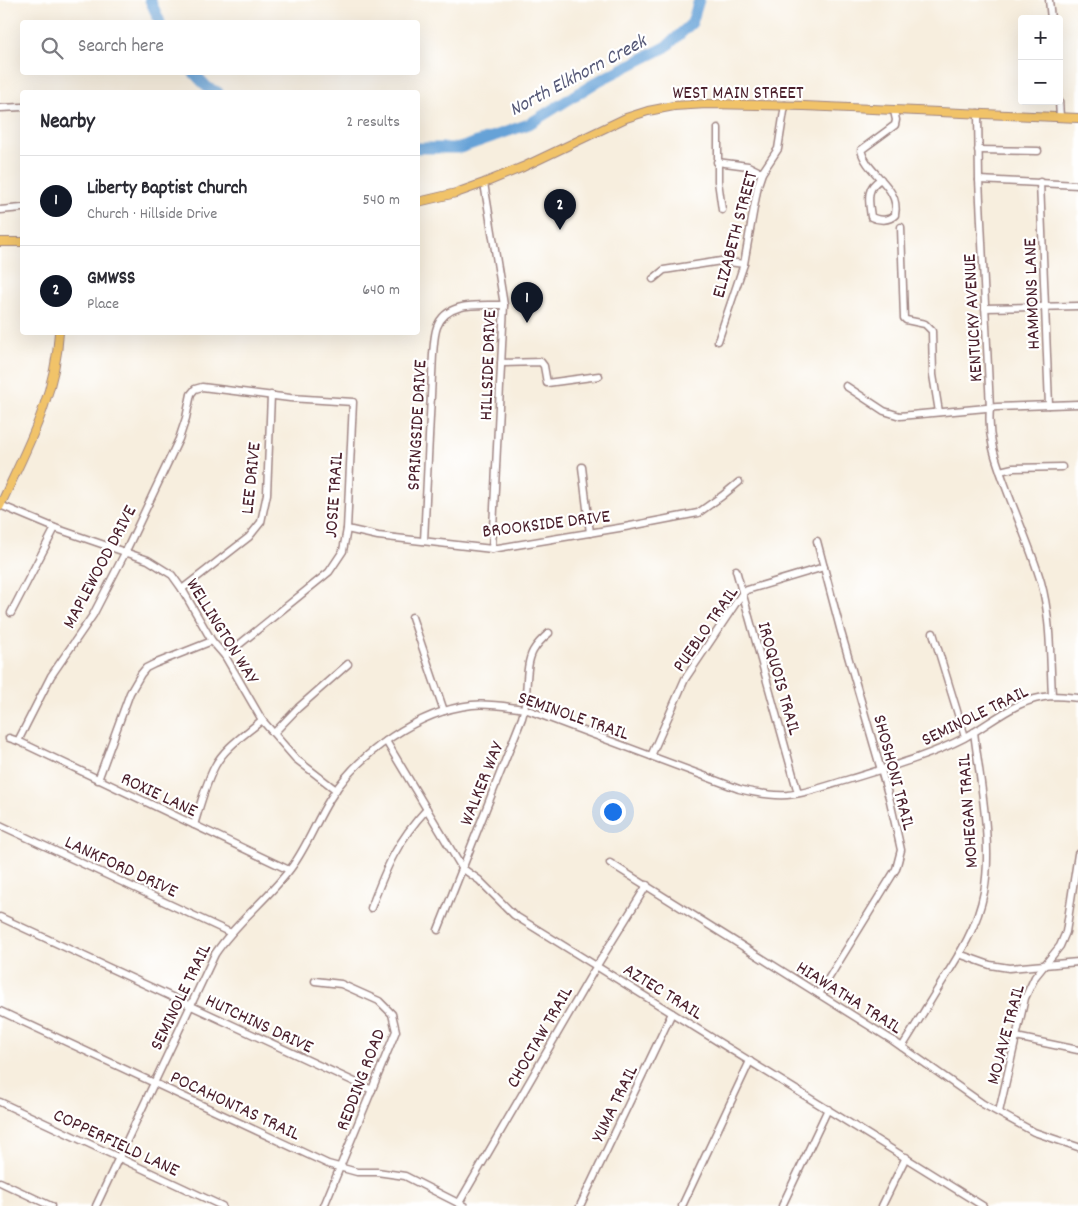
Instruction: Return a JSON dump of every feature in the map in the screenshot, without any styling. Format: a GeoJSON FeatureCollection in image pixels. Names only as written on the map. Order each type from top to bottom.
{"type":"FeatureCollection","features":[{"type":"Feature","properties":{"kind":"main road","name":"WEST MAIN STREET"},"geometry":{"type":"LineString","coordinates":[[420,202],[456,193],[484,183],[523,167],[609,125],[648,111],[689,104],[853,108],[1078,118]]}},
{"type":"Feature","properties":{"kind":"main road"},"geometry":{"type":"LineString","coordinates":[[0,242],[20,242]]}},
{"type":"Feature","properties":{"kind":"main road"},"geometry":{"type":"LineString","coordinates":[[0,505],[35,431],[48,397],[57,356],[59,335]]}},
{"type":"Feature","properties":{"kind":"street"},"geometry":{"type":"LineString","coordinates":[[1049,0],[1051,15]]}},
{"type":"Feature","properties":{"kind":"street"},"geometry":{"type":"LineString","coordinates":[[1059,105],[1060,117]]}},
{"type":"Feature","properties":{"kind":"street","name":"ELIZABETH STREET"},"geometry":{"type":"LineString","coordinates":[[718,341],[744,264],[756,194],[762,173],[778,149],[785,106]]}},
{"type":"Feature","properties":{"kind":"street"},"geometry":{"type":"LineString","coordinates":[[0,108],[20,107]]}},
{"type":"Feature","properties":{"kind":"street"},"geometry":{"type":"LineString","coordinates":[[881,179],[872,184],[870,189],[871,217],[877,220],[891,219],[895,215],[897,208],[896,201],[892,193],[881,179],[863,158],[861,150],[895,125],[894,111]]}},
{"type":"Feature","properties":{"kind":"street","name":"KENTUCKY AVENUE"},"geometry":{"type":"LineString","coordinates":[[978,113],[979,180],[990,408],[989,425],[994,455],[1034,560],[1044,596],[1050,647],[1052,696]]}},
{"type":"Feature","properties":{"kind":"street"},"geometry":{"type":"LineString","coordinates":[[718,128],[718,181],[722,210]]}},
{"type":"Feature","properties":{"kind":"street"},"geometry":{"type":"LineString","coordinates":[[978,150],[1038,150]]}},
{"type":"Feature","properties":{"kind":"street"},"geometry":{"type":"LineString","coordinates":[[718,162],[748,166],[762,173]]}},
{"type":"Feature","properties":{"kind":"street"},"geometry":{"type":"LineString","coordinates":[[979,180],[1078,185]]}},
{"type":"Feature","properties":{"kind":"street","name":"HAMMONS LANE"},"geometry":{"type":"LineString","coordinates":[[1040,182],[1049,405]]}},
{"type":"Feature","properties":{"kind":"street","name":"HILLSIDE DRIVE"},"geometry":{"type":"LineString","coordinates":[[484,183],[504,305],[492,549]]}},
{"type":"Feature","properties":{"kind":"street"},"geometry":{"type":"LineString","coordinates":[[0,210],[20,208]]}},
{"type":"Feature","properties":{"kind":"street"},"geometry":{"type":"LineString","coordinates":[[902,227],[904,318],[925,324],[932,331],[933,375],[939,412]]}},
{"type":"Feature","properties":{"kind":"street"},"geometry":{"type":"LineString","coordinates":[[653,279],[664,270],[721,261],[744,264]]}},
{"type":"Feature","properties":{"kind":"street","name":"SPRINGSIDE DRIVE"},"geometry":{"type":"LineString","coordinates":[[424,541],[433,354],[437,328],[444,315],[452,310],[462,307],[504,305]]}},
{"type":"Feature","properties":{"kind":"street"},"geometry":{"type":"LineString","coordinates":[[985,308],[1078,306]]}},
{"type":"Feature","properties":{"kind":"street"},"geometry":{"type":"LineString","coordinates":[[502,363],[540,362],[544,366],[548,383],[599,376]]}},
{"type":"Feature","properties":{"kind":"street"},"geometry":{"type":"LineString","coordinates":[[846,386],[884,411],[900,416],[990,408],[1078,404]]}},
{"type":"Feature","properties":{"kind":"street","name":"MAPLEWOOD DRIVE"},"geometry":{"type":"LineString","coordinates":[[18,741],[51,676],[93,615],[125,553],[179,439],[191,394],[195,389],[202,387],[271,395]]}},
{"type":"Feature","properties":{"kind":"street","name":"JOSIE TRAIL"},"geometry":{"type":"LineString","coordinates":[[225,656],[329,572],[343,551],[346,529],[353,402],[271,395]]}},
{"type":"Feature","properties":{"kind":"street","name":"LEE DRIVE"},"geometry":{"type":"LineString","coordinates":[[182,588],[249,537],[261,522],[267,494],[271,395]]}},
{"type":"Feature","properties":{"kind":"street"},"geometry":{"type":"LineString","coordinates":[[582,467],[590,533]]}},
{"type":"Feature","properties":{"kind":"street"},"geometry":{"type":"LineString","coordinates":[[1000,471],[1013,468],[1062,467]]}},
{"type":"Feature","properties":{"kind":"street","name":"BROOKSIDE DRIVE"},"geometry":{"type":"LineString","coordinates":[[346,529],[378,536],[492,549],[698,513],[739,482]]}},
{"type":"Feature","properties":{"kind":"street","name":"WELLINGTON WAY"},"geometry":{"type":"LineString","coordinates":[[0,505],[54,528],[148,560],[172,575],[182,588],[212,640],[225,656],[262,720],[296,759],[336,790]]}},
{"type":"Feature","properties":{"kind":"street"},"geometry":{"type":"LineString","coordinates":[[11,613],[54,528]]}},
{"type":"Feature","properties":{"kind":"street","name":"SHOSHONI TRAIL"},"geometry":{"type":"LineString","coordinates":[[817,541],[890,801],[901,850],[896,869],[819,994]]}},
{"type":"Feature","properties":{"kind":"street","name":"PUEBLO TRAIL"},"geometry":{"type":"LineString","coordinates":[[651,756],[685,679],[742,594],[747,590],[824,567]]}},
{"type":"Feature","properties":{"kind":"street","name":"IROQUOIS TRAIL"},"geometry":{"type":"LineString","coordinates":[[736,570],[798,793]]}},
{"type":"Feature","properties":{"kind":"street"},"geometry":{"type":"LineString","coordinates":[[412,616],[444,711]]}},
{"type":"Feature","properties":{"kind":"street","name":"WALKER WAY"},"geometry":{"type":"LineString","coordinates":[[438,930],[525,709],[530,658],[537,644],[549,633]]}},
{"type":"Feature","properties":{"kind":"street","name":"MOHEGAN TRAIL"},"geometry":{"type":"LineString","coordinates":[[933,634],[964,737]]}},
{"type":"Feature","properties":{"kind":"street"},"geometry":{"type":"LineString","coordinates":[[98,780],[130,693],[141,674],[146,668],[154,664],[212,640]]}},
{"type":"Feature","properties":{"kind":"street"},"geometry":{"type":"LineString","coordinates":[[274,733],[298,708],[348,664]]}},
{"type":"Feature","properties":{"kind":"street","name":"SEMINOLE TRAIL"},"geometry":{"type":"LineString","coordinates":[[96,1206],[211,961],[231,933],[289,870],[305,847],[336,790],[358,764],[410,726],[444,711],[460,707],[488,704],[525,709],[752,792],[774,795],[798,793],[930,754],[974,732],[1014,707],[1032,699],[1052,696],[1078,698]]}},
{"type":"Feature","properties":{"kind":"street"},"geometry":{"type":"LineString","coordinates":[[194,825],[215,765],[231,746],[262,720]]}},
{"type":"Feature","properties":{"kind":"street","name":"MOHEGAN TRAIL"},"geometry":{"type":"LineString","coordinates":[[902,1047],[966,943],[984,892],[987,864],[986,828],[974,732]]}},
{"type":"Feature","properties":{"kind":"street"},"geometry":{"type":"LineString","coordinates":[[9,738],[18,741]]}},
{"type":"Feature","properties":{"kind":"street","name":"ROXIE LANE"},"geometry":{"type":"LineString","coordinates":[[18,741],[289,870]]}},
{"type":"Feature","properties":{"kind":"street","name":"AZTEC TRAIL"},"geometry":{"type":"LineString","coordinates":[[386,742],[462,868],[479,880],[514,915],[983,1206]]}},
{"type":"Feature","properties":{"kind":"street"},"geometry":{"type":"LineString","coordinates":[[371,908],[386,868],[398,844],[427,810]]}},
{"type":"Feature","properties":{"kind":"street","name":"LANKFORD DRIVE"},"geometry":{"type":"LineString","coordinates":[[0,824],[231,933]]}},
{"type":"Feature","properties":{"kind":"street","name":"MOJAVE TRAIL"},"geometry":{"type":"LineString","coordinates":[[999,1112],[1025,998],[1035,976],[1060,946],[1066,932],[1078,854]]}},
{"type":"Feature","properties":{"kind":"street","name":"HIAWATHA TRAIL"},"geometry":{"type":"LineString","coordinates":[[610,863],[902,1047],[983,1104],[1034,1132],[1078,1147]]}},
{"type":"Feature","properties":{"kind":"street","name":"CHOCTAW TRAIL"},"geometry":{"type":"LineString","coordinates":[[461,1205],[596,966],[647,885]]}},
{"type":"Feature","properties":{"kind":"street","name":"HUTCHINS DRIVE"},"geometry":{"type":"LineString","coordinates":[[0,917],[372,1090]]}},
{"type":"Feature","properties":{"kind":"street"},"geometry":{"type":"LineString","coordinates":[[959,954],[1000,968],[1078,962]]}},
{"type":"Feature","properties":{"kind":"street","name":"REDDING ROAD"},"geometry":{"type":"LineString","coordinates":[[315,981],[341,984],[378,1001],[392,1014],[396,1031],[324,1206]]}},
{"type":"Feature","properties":{"kind":"street","name":"POCAHONTAS TRAIL"},"geometry":{"type":"LineString","coordinates":[[0,1010],[340,1168],[357,1172],[377,1172],[405,1176],[461,1205]]}},
{"type":"Feature","properties":{"kind":"street","name":"YUMA TRAIL"},"geometry":{"type":"LineString","coordinates":[[580,1206],[672,1013]]}},
{"type":"Feature","properties":{"kind":"street"},"geometry":{"type":"LineString","coordinates":[[1016,1037],[1078,1050]]}},
{"type":"Feature","properties":{"kind":"street"},"geometry":{"type":"LineString","coordinates":[[682,1206],[750,1061]]}},
{"type":"Feature","properties":{"kind":"street","name":"COPPERFIELD LANE"},"geometry":{"type":"LineString","coordinates":[[0,1102],[222,1206]]}},
{"type":"Feature","properties":{"kind":"street"},"geometry":{"type":"LineString","coordinates":[[782,1206],[828,1109]]}},
{"type":"Feature","properties":{"kind":"street"},"geometry":{"type":"LineString","coordinates":[[882,1206],[906,1157]]}},
{"type":"Feature","properties":{"kind":"street"},"geometry":{"type":"LineString","coordinates":[[0,1182],[51,1206]]}},
{"type":"Feature","properties":{"kind":"waterway","name":"North Elkhorn Creek"},"geometry":{"type":"LineString","coordinates":[[150,0],[159,20]]}},
{"type":"Feature","properties":{"kind":"waterway","name":"North Elkhorn Creek"},"geometry":{"type":"LineString","coordinates":[[420,148],[460,148],[529,124],[600,80],[666,47],[692,23],[699,0]]}},
{"type":"Feature","properties":{"kind":"waterway","name":"North Elkhorn Creek"},"geometry":{"type":"LineString","coordinates":[[196,75],[208,88],[213,90]]}},
{"type":"Feature","properties":{"kind":"place","name":"GMWSS"},"geometry":{"type":"Point","coordinates":[560,230]}},
{"type":"Feature","properties":{"kind":"place","name":"Liberty Baptist Church"},"geometry":{"type":"Point","coordinates":[527,323]}}]}
